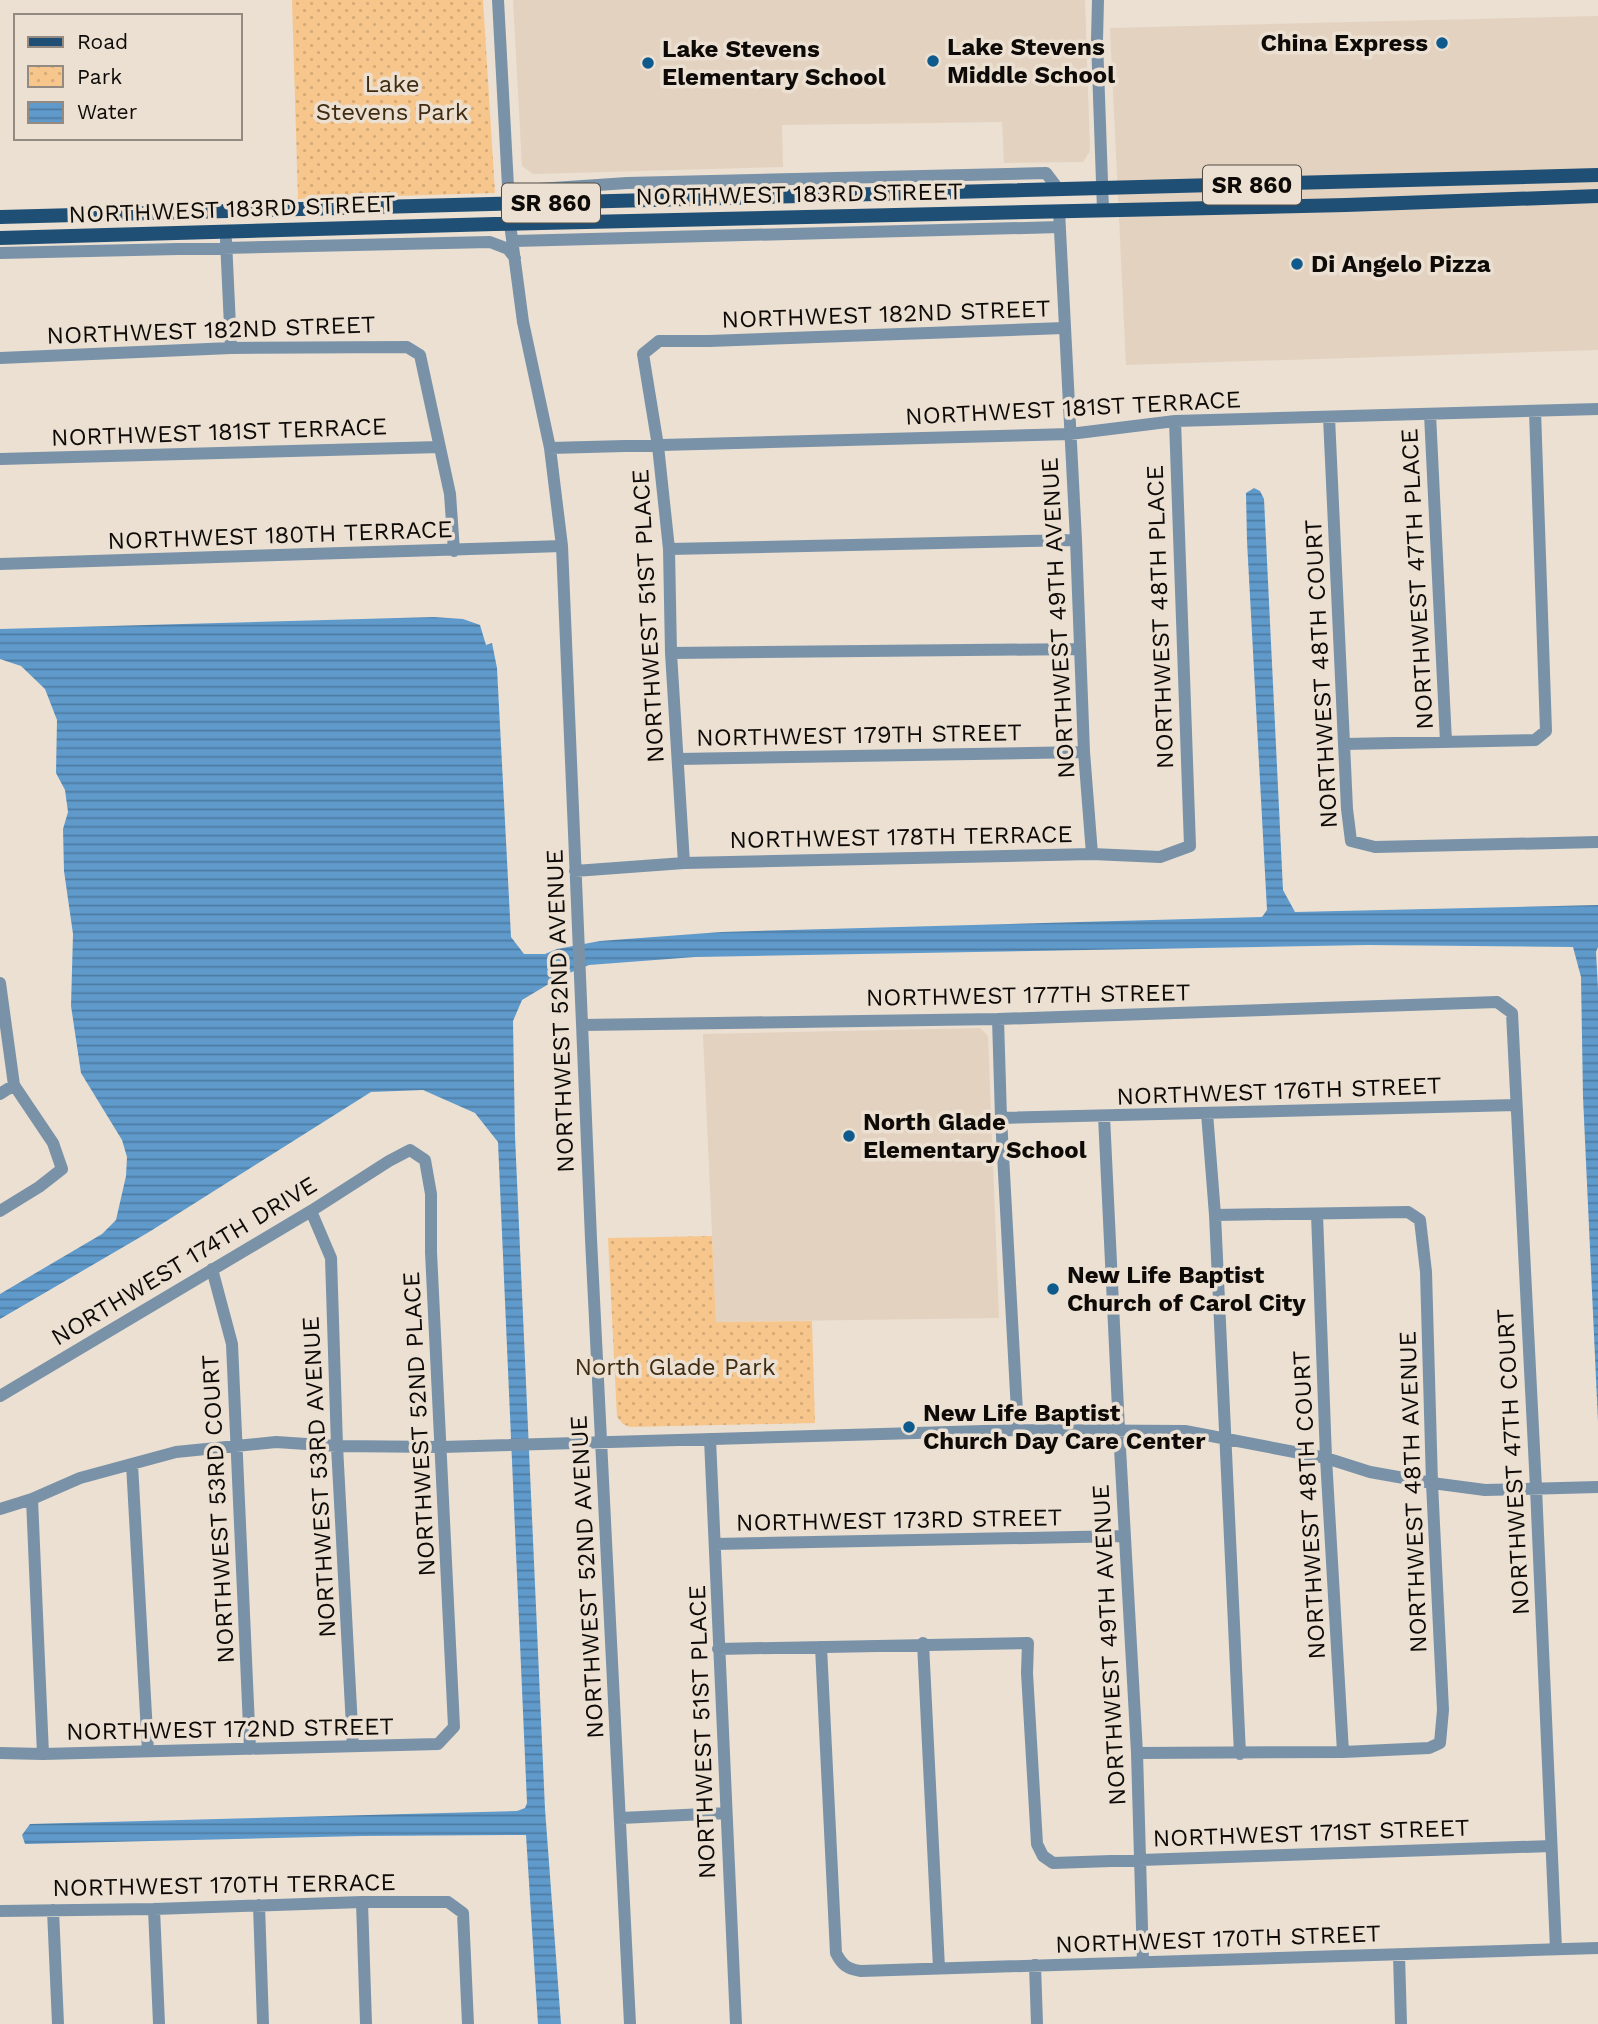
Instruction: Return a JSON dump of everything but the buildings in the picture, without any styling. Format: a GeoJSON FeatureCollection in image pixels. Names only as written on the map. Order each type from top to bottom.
{"type":"FeatureCollection","features":[{"type":"Feature","properties":{"kind":"main road","name":"NORTHWEST 183RD STREET"},"geometry":{"type":"LineString","coordinates":[[0,216],[509,197],[774,197],[1598,175]]}},
{"type":"Feature","properties":{"kind":"main road"},"geometry":{"type":"LineString","coordinates":[[1375,204],[1384,189],[1402,181]]}},
{"type":"Feature","properties":{"kind":"main road"},"geometry":{"type":"LineString","coordinates":[[1317,205],[1346,193],[1359,183]]}},
{"type":"Feature","properties":{"kind":"main road","name":"NORTHWEST 183RD STREET"},"geometry":{"type":"LineString","coordinates":[[0,238],[1375,204],[1598,196]]}},
{"type":"Feature","properties":{"kind":"main road"},"geometry":{"type":"LineString","coordinates":[[743,218],[763,210],[774,197]]}},
{"type":"Feature","properties":{"kind":"main road"},"geometry":{"type":"LineString","coordinates":[[32,237],[61,228],[72,214]]}},
{"type":"Feature","properties":{"kind":"street","name":"NORTHWEST 52ND AVENUE"},"geometry":{"type":"LineString","coordinates":[[498,0],[510,224],[523,322],[551,448],[562,547],[579,971],[630,2024]]}},
{"type":"Feature","properties":{"kind":"street"},"geometry":{"type":"LineString","coordinates":[[1098,0],[1103,210]]}},
{"type":"Feature","properties":{"kind":"street"},"geometry":{"type":"LineString","coordinates":[[509,197],[627,183],[1046,173],[1059,190]]}},
{"type":"Feature","properties":{"kind":"street"},"geometry":{"type":"LineString","coordinates":[[774,197],[778,180]]}},
{"type":"Feature","properties":{"kind":"street","name":"NORTHWEST 49TH AVENUE"},"geometry":{"type":"LineString","coordinates":[[1059,211],[1084,752],[1093,854]]}},
{"type":"Feature","properties":{"kind":"street"},"geometry":{"type":"LineString","coordinates":[[514,241],[1060,227]]}},
{"type":"Feature","properties":{"kind":"street"},"geometry":{"type":"LineString","coordinates":[[225,232],[230,348]]}},
{"type":"Feature","properties":{"kind":"street"},"geometry":{"type":"LineString","coordinates":[[0,253],[490,242],[508,249],[516,259]]}},
{"type":"Feature","properties":{"kind":"street","name":"NORTHWEST 182ND STREET"},"geometry":{"type":"LineString","coordinates":[[709,341],[1064,328]]}},
{"type":"Feature","properties":{"kind":"street","name":"NORTHWEST 51ST PLACE"},"geometry":{"type":"LineString","coordinates":[[684,863],[671,653],[669,549],[658,446],[643,354],[659,341],[709,341]]}},
{"type":"Feature","properties":{"kind":"street","name":"NORTHWEST 182ND STREET"},"geometry":{"type":"LineString","coordinates":[[0,358],[230,348],[407,347],[420,355],[440,447]]}},
{"type":"Feature","properties":{"kind":"street","name":"NORTHWEST 181ST TERRACE"},"geometry":{"type":"LineString","coordinates":[[551,448],[1070,434],[1175,422],[1598,409]]}},
{"type":"Feature","properties":{"kind":"street"},"geometry":{"type":"LineString","coordinates":[[1345,744],[1535,740],[1546,731],[1535,411]]}},
{"type":"Feature","properties":{"kind":"street","name":"NORTHWEST 47TH PLACE"},"geometry":{"type":"LineString","coordinates":[[1430,414],[1446,742]]}},
{"type":"Feature","properties":{"kind":"street","name":"NORTHWEST 48TH COURT"},"geometry":{"type":"LineString","coordinates":[[1329,417],[1347,809],[1351,841],[1376,847],[1598,842]]}},
{"type":"Feature","properties":{"kind":"street","name":"NORTHWEST 48TH PLACE"},"geometry":{"type":"LineString","coordinates":[[1175,422],[1188,811]]}},
{"type":"Feature","properties":{"kind":"street"},"geometry":{"type":"LineString","coordinates":[[440,447],[450,494],[454,551]]}},
{"type":"Feature","properties":{"kind":"street","name":"NORTHWEST 181ST TERRACE"},"geometry":{"type":"LineString","coordinates":[[0,459],[440,447]]}},
{"type":"Feature","properties":{"kind":"street"},"geometry":{"type":"LineString","coordinates":[[669,549],[1076,540]]}},
{"type":"Feature","properties":{"kind":"street","name":"NORTHWEST 180TH TERRACE"},"geometry":{"type":"LineString","coordinates":[[0,564],[562,547]]}},
{"type":"Feature","properties":{"kind":"street"},"geometry":{"type":"LineString","coordinates":[[671,653],[1080,649]]}},
{"type":"Feature","properties":{"kind":"street","name":"NORTHWEST 179TH STREET"},"geometry":{"type":"LineString","coordinates":[[678,759],[1084,752]]}},
{"type":"Feature","properties":{"kind":"street","name":"NORTHWEST 178TH TERRACE"},"geometry":{"type":"LineString","coordinates":[[575,871],[684,863],[1093,854],[1160,857],[1190,846],[1188,811]]}},
{"type":"Feature","properties":{"kind":"street"},"geometry":{"type":"LineString","coordinates":[[0,983],[14,1085],[52,1143],[62,1169],[0,1211]]}},
{"type":"Feature","properties":{"kind":"street","name":"NORTHWEST 47TH COURT"},"geometry":{"type":"LineString","coordinates":[[1474,1003],[1497,1002],[1512,1013],[1556,1949]]}},
{"type":"Feature","properties":{"kind":"street","name":"NORTHWEST 177TH STREET"},"geometry":{"type":"LineString","coordinates":[[582,1025],[998,1019],[1474,1003]]}},
{"type":"Feature","properties":{"kind":"street"},"geometry":{"type":"LineString","coordinates":[[998,1019],[1018,1430]]}},
{"type":"Feature","properties":{"kind":"street"},"geometry":{"type":"LineString","coordinates":[[0,1094],[14,1085]]}},
{"type":"Feature","properties":{"kind":"street","name":"NORTHWEST 176TH STREET"},"geometry":{"type":"LineString","coordinates":[[1001,1118],[1516,1105]]}},
{"type":"Feature","properties":{"kind":"street"},"geometry":{"type":"LineString","coordinates":[[1207,1113],[1215,1215],[1240,1754]]}},
{"type":"Feature","properties":{"kind":"street","name":"NORTHWEST 49TH AVENUE"},"geometry":{"type":"LineString","coordinates":[[1104,1116],[1137,1753],[1143,1962]]}},
{"type":"Feature","properties":{"kind":"street","name":"NORTHWEST 52ND PLACE"},"geometry":{"type":"LineString","coordinates":[[389,1161],[410,1150],[425,1160],[431,1194],[431,1252],[454,1727]]}},
{"type":"Feature","properties":{"kind":"street","name":"NORTHWEST 174TH DRIVE"},"geometry":{"type":"LineString","coordinates":[[0,1396],[311,1211],[389,1161]]}},
{"type":"Feature","properties":{"kind":"street","name":"NORTHWEST 53RD AVENUE"},"geometry":{"type":"LineString","coordinates":[[311,1211],[331,1258],[337,1446],[353,1746]]}},
{"type":"Feature","properties":{"kind":"street","name":"NORTHWEST 48TH AVENUE"},"geometry":{"type":"LineString","coordinates":[[1215,1215],[1408,1212],[1420,1220],[1426,1272],[1432,1483],[1443,1710],[1440,1743],[1429,1748],[1343,1752]]}},
{"type":"Feature","properties":{"kind":"street","name":"NORTHWEST 48TH COURT"},"geometry":{"type":"LineString","coordinates":[[1317,1214],[1326,1458],[1343,1752]]}},
{"type":"Feature","properties":{"kind":"street","name":"NORTHWEST 53RD COURT"},"geometry":{"type":"LineString","coordinates":[[212,1269],[232,1344],[250,1749]]}},
{"type":"Feature","properties":{"kind":"street"},"geometry":{"type":"LineString","coordinates":[[0,1509],[32,1499],[80,1478],[176,1452],[276,1442],[337,1446],[442,1447],[1018,1430],[1185,1431],[1326,1458],[1370,1472],[1432,1483],[1485,1490],[1595,1487]]}},
{"type":"Feature","properties":{"kind":"street","name":"NORTHWEST 51ST PLACE"},"geometry":{"type":"LineString","coordinates":[[710,1439],[736,2024]]}},
{"type":"Feature","properties":{"kind":"street"},"geometry":{"type":"LineString","coordinates":[[132,1464],[148,1751]]}},
{"type":"Feature","properties":{"kind":"street"},"geometry":{"type":"LineString","coordinates":[[32,1499],[43,1754]]}},
{"type":"Feature","properties":{"kind":"street","name":"NORTHWEST 173RD STREET"},"geometry":{"type":"LineString","coordinates":[[715,1544],[1125,1536]]}},
{"type":"Feature","properties":{"kind":"street"},"geometry":{"type":"LineString","coordinates":[[718,1649],[923,1643],[939,1968]]}},
{"type":"Feature","properties":{"kind":"street","name":"NORTHWEST 171ST STREET"},"geometry":{"type":"LineString","coordinates":[[923,1643],[1028,1643],[1027,1673],[1037,1844],[1043,1856],[1053,1863],[1551,1846]]}},
{"type":"Feature","properties":{"kind":"street","name":"NORTHWEST 170TH STREET"},"geometry":{"type":"LineString","coordinates":[[821,1647],[835,1953],[841,1964],[850,1969],[861,1971],[1598,1948]]}},
{"type":"Feature","properties":{"kind":"street","name":"NORTHWEST 172ND STREET"},"geometry":{"type":"LineString","coordinates":[[0,1753],[438,1744],[454,1727]]}},
{"type":"Feature","properties":{"kind":"street"},"geometry":{"type":"LineString","coordinates":[[1137,1753],[1343,1752]]}},
{"type":"Feature","properties":{"kind":"street"},"geometry":{"type":"LineString","coordinates":[[621,1818],[726,1813]]}},
{"type":"Feature","properties":{"kind":"street"},"geometry":{"type":"LineString","coordinates":[[362,1902],[366,2024]]}},
{"type":"Feature","properties":{"kind":"street","name":"NORTHWEST 170TH TERRACE"},"geometry":{"type":"LineString","coordinates":[[0,1911],[448,1902],[463,1913],[468,2024]]}},
{"type":"Feature","properties":{"kind":"street"},"geometry":{"type":"LineString","coordinates":[[259,1905],[263,2024]]}},
{"type":"Feature","properties":{"kind":"street"},"geometry":{"type":"LineString","coordinates":[[153,1909],[159,2024]]}},
{"type":"Feature","properties":{"kind":"street"},"geometry":{"type":"LineString","coordinates":[[53,1910],[58,2024]]}},
{"type":"Feature","properties":{"kind":"street"},"geometry":{"type":"LineString","coordinates":[[1399,1955],[1401,2024]]}},
{"type":"Feature","properties":{"kind":"street"},"geometry":{"type":"LineString","coordinates":[[1035,1965],[1037,2024]]}},
{"type":"Feature","properties":{"kind":"shaded area"},"geometry":{"type":"Polygon","coordinates":[[[513,0],[1085,0],[1090,151],[1083,162],[1004,163],[1002,122],[782,125],[783,167],[533,174],[522,166],[513,0]]]}},
{"type":"Feature","properties":{"kind":"shaded area"},"geometry":{"type":"Polygon","coordinates":[[[1598,16],[1598,350],[1126,365],[1110,28],[1598,16]]]}},
{"type":"Feature","properties":{"kind":"shaded area","name":"North Glade Elementary School"},"geometry":{"type":"Polygon","coordinates":[[[980,1028],[988,1036],[999,1318],[716,1322],[703,1034],[980,1028]]]}},
{"type":"Feature","properties":{"kind":"green space","name":"Lake Stevens Park"},"geometry":{"type":"Polygon","coordinates":[[[292,0],[483,0],[495,193],[298,199],[292,0]]]}},
{"type":"Feature","properties":{"kind":"green space","name":"North Glade Park"},"geometry":{"type":"Polygon","coordinates":[[[712,1236],[716,1322],[812,1321],[815,1423],[630,1427],[617,1417],[608,1238],[712,1236]]]}},
{"type":"Feature","properties":{"kind":"water"},"geometry":{"type":"Polygon","coordinates":[[[1254,488],[1260,491],[1264,499],[1283,890],[1295,912],[1598,905],[1598,1422],[1583,1097],[1581,977],[1573,947],[1368,945],[695,957],[589,965],[562,976],[522,1000],[513,1021],[515,1136],[545,1809],[561,2024],[538,2024],[526,1835],[25,1844],[22,1835],[30,1824],[517,1811],[525,1808],[527,1803],[498,1142],[475,1113],[423,1090],[371,1092],[149,1232],[0,1319],[0,1294],[102,1234],[116,1220],[126,1176],[127,1157],[122,1140],[81,1073],[71,1006],[73,934],[64,871],[63,829],[68,812],[65,790],[56,773],[57,720],[45,689],[21,666],[0,659],[0,629],[434,617],[463,619],[480,625],[486,645],[492,643],[497,668],[511,937],[524,954],[545,954],[557,949],[600,941],[721,932],[1262,917],[1267,910],[1246,493],[1254,488]]]}},
{"type":"Feature","properties":{"kind":"place","name":"China Express"},"geometry":{"type":"Point","coordinates":[1442,43]}},
{"type":"Feature","properties":{"kind":"place","name":"Lake Stevens Middle School"},"geometry":{"type":"Point","coordinates":[933,61]}},
{"type":"Feature","properties":{"kind":"place","name":"Lake Stevens Elementary School"},"geometry":{"type":"Point","coordinates":[648,63]}},
{"type":"Feature","properties":{"kind":"place","name":"Di Angelo Pizza"},"geometry":{"type":"Point","coordinates":[1297,264]}},
{"type":"Feature","properties":{"kind":"place","name":"North Glade Elementary School"},"geometry":{"type":"Point","coordinates":[849,1136]}},
{"type":"Feature","properties":{"kind":"place","name":"New Life Baptist Church of Carol City"},"geometry":{"type":"Point","coordinates":[1053,1289]}},
{"type":"Feature","properties":{"kind":"place","name":"New Life Baptist Church Day Care Center"},"geometry":{"type":"Point","coordinates":[909,1427]}}]}
